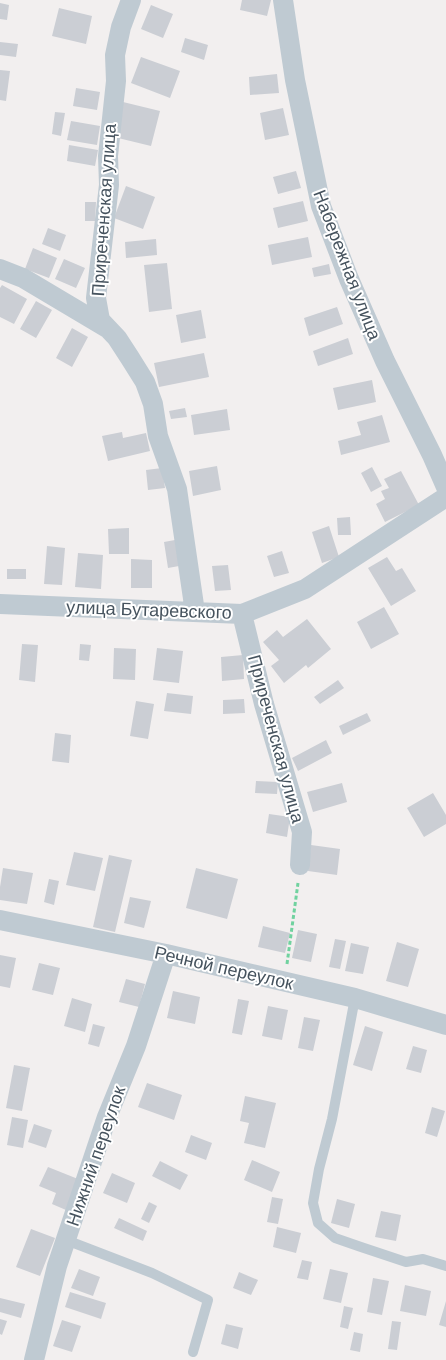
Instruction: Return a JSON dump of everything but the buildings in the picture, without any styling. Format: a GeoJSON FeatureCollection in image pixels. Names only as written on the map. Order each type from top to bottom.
{"type":"FeatureCollection","features":[{"type":"Feature","properties":{"kind":"street","name":"Приреченская улица"},"geometry":{"type":"LineString","coordinates":[[131,0],[120,27],[115,55],[116,81],[111,115],[108,185],[96,298],[100,320],[117,338],[140,374],[153,404],[158,436],[177,489],[195,612]]}},
{"type":"Feature","properties":{"kind":"street","name":"Набережная улица"},"geometry":{"type":"LineString","coordinates":[[283,0],[295,80],[320,206],[381,352],[446,487]]}},
{"type":"Feature","properties":{"kind":"street"},"geometry":{"type":"LineString","coordinates":[[0,268],[23,278],[108,329]]}},
{"type":"Feature","properties":{"kind":"street","name":"улица Бутаревского"},"geometry":{"type":"LineString","coordinates":[[0,604],[242,614],[305,589],[446,496]]}},
{"type":"Feature","properties":{"kind":"street","name":"Приреченская улица"},"geometry":{"type":"LineString","coordinates":[[242,614],[264,704],[302,832],[300,865]]}},
{"type":"Feature","properties":{"kind":"street","name":"Речной переулок"},"geometry":{"type":"LineString","coordinates":[[0,920],[166,954],[284,981],[355,998],[446,1025]]}},
{"type":"Feature","properties":{"kind":"street","name":"Нижний переулок"},"geometry":{"type":"LineString","coordinates":[[34,1360],[44,1312],[57,1266],[107,1117],[136,1046],[166,954]]}},
{"type":"Feature","properties":{"kind":"lane"},"geometry":{"type":"LineString","coordinates":[[355,998],[332,1120],[312,1204],[318,1223],[335,1238],[352,1244],[406,1262],[424,1259],[446,1266]]}},
{"type":"Feature","properties":{"kind":"lane"},"geometry":{"type":"LineString","coordinates":[[66,1240],[152,1273],[208,1300],[194,1352]]}},
{"type":"Feature","properties":{"kind":"path"},"geometry":{"type":"LineString","coordinates":[[284,981],[300,865]]}}]}
